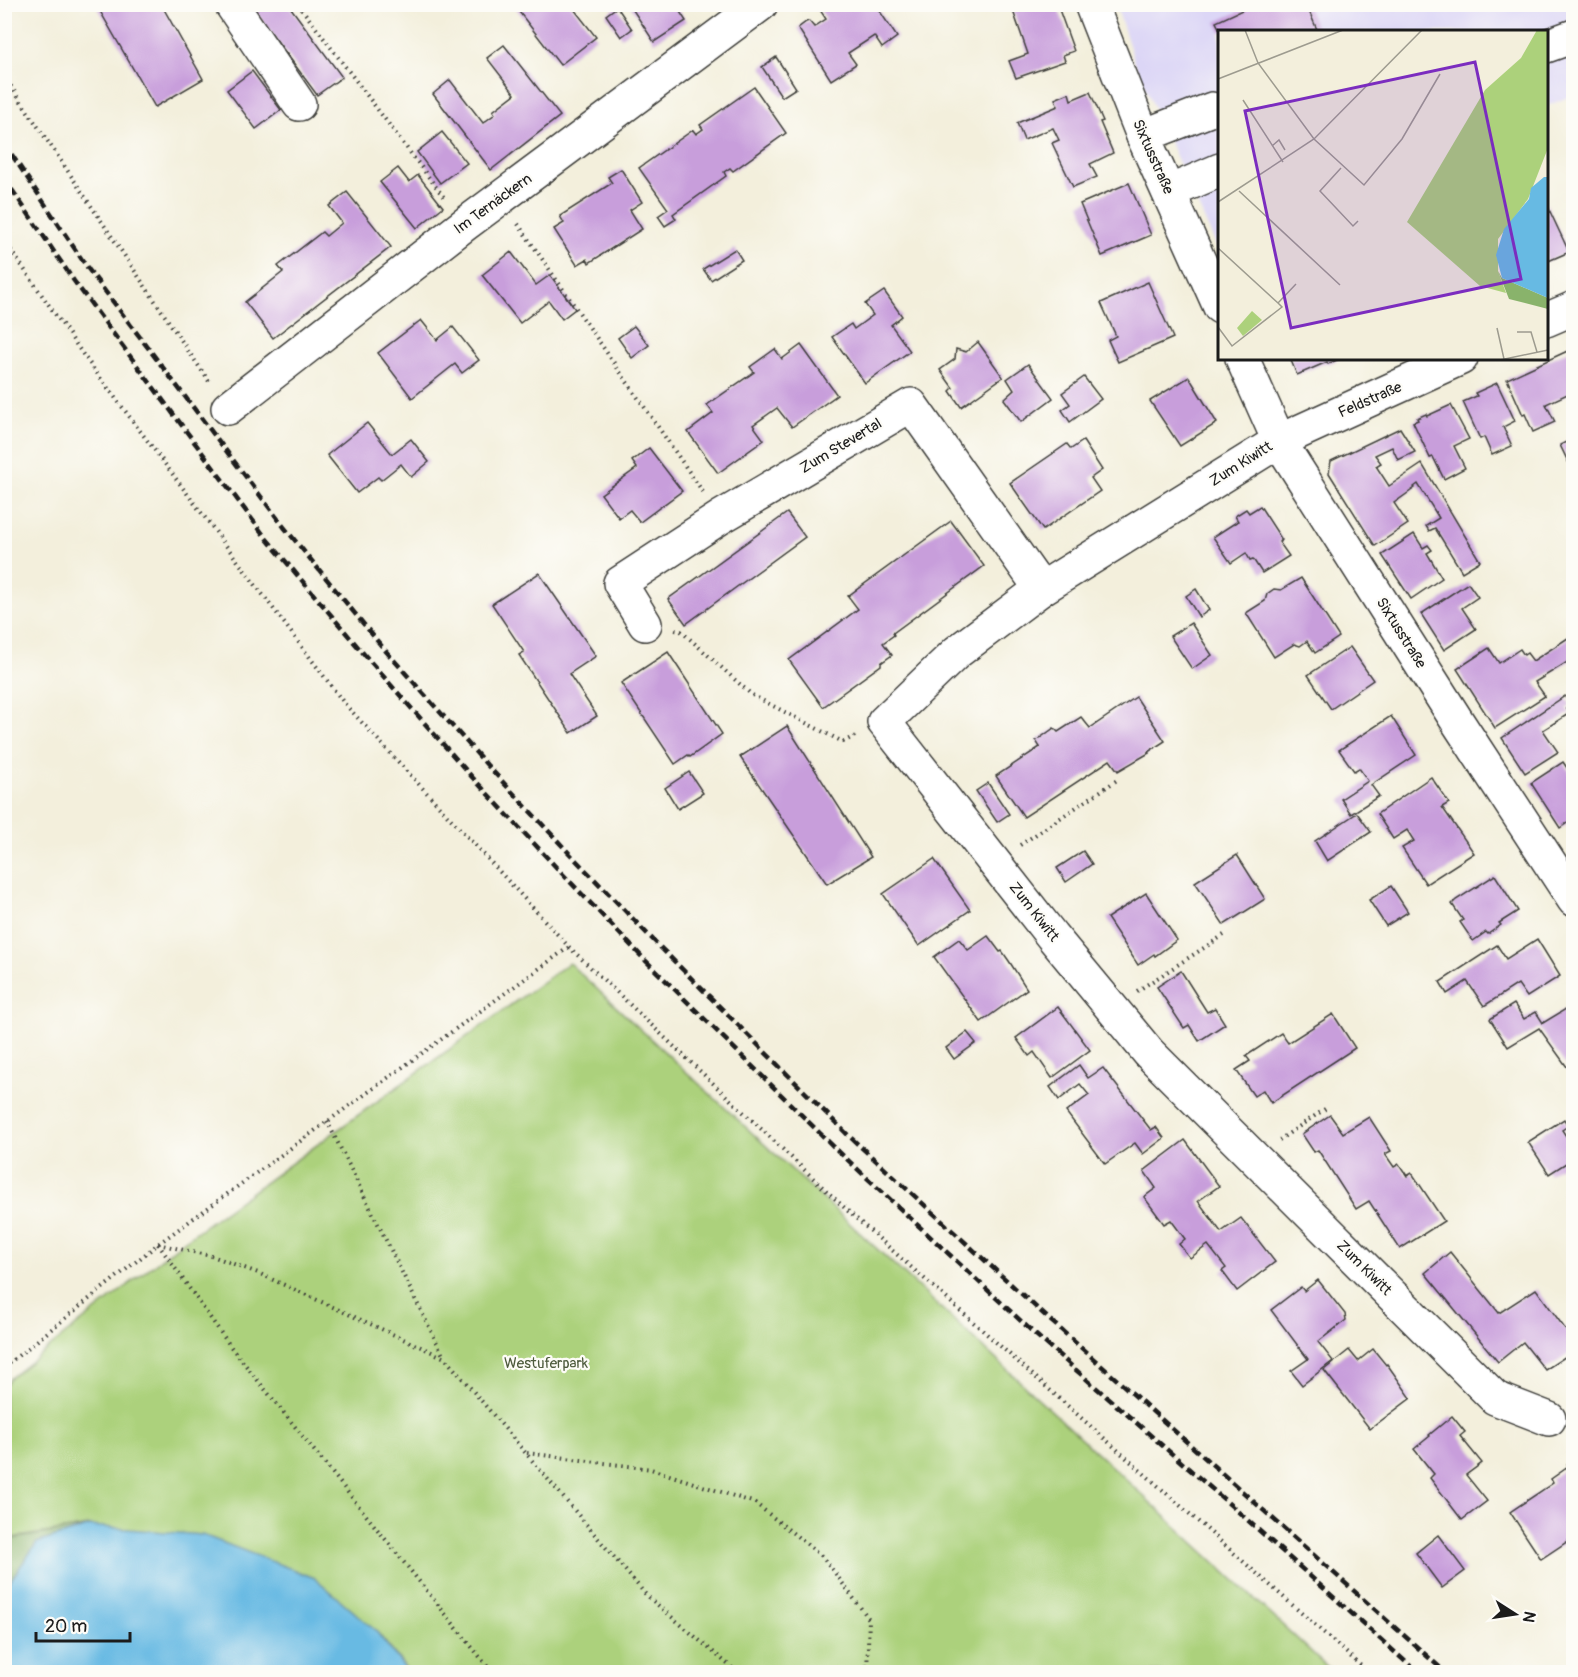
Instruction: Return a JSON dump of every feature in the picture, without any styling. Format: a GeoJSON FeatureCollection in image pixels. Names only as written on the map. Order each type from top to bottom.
{"type":"FeatureCollection","features":[{"type":"Feature","properties":{"kind":"street"},"geometry":{"type":"LineString","coordinates":[[231,4],[299,104]]}},
{"type":"Feature","properties":{"kind":"street","name":"Im Ternäckern"},"geometry":{"type":"LineString","coordinates":[[228,408],[464,225],[761,4]]}},
{"type":"Feature","properties":{"kind":"street","name":"Sixtusstraße"},"geometry":{"type":"LineString","coordinates":[[1091,4],[1143,136],[1218,302]]}},
{"type":"Feature","properties":{"kind":"street"},"geometry":{"type":"LineString","coordinates":[[1548,45],[1574,36]]}},
{"type":"Feature","properties":{"kind":"street"},"geometry":{"type":"LineString","coordinates":[[1143,136],[1212,109]]}},
{"type":"Feature","properties":{"kind":"street"},"geometry":{"type":"LineString","coordinates":[[1169,192],[1218,171]]}},
{"type":"Feature","properties":{"kind":"street"},"geometry":{"type":"LineString","coordinates":[[1548,319],[1574,308]]}},
{"type":"Feature","properties":{"kind":"street","name":"Sixtusstraße"},"geometry":{"type":"LineString","coordinates":[[1243,360],[1279,441],[1574,900]]}},
{"type":"Feature","properties":{"kind":"street","name":"Feldstraße"},"geometry":{"type":"LineString","coordinates":[[1279,441],[1457,360]]}},
{"type":"Feature","properties":{"kind":"street","name":"Zum Stevertal"},"geometry":{"type":"LineString","coordinates":[[645,624],[620,583],[721,517],[911,405],[1041,590]]}},
{"type":"Feature","properties":{"kind":"street","name":"Zum Kiwitt"},"geometry":{"type":"LineString","coordinates":[[1279,441],[1041,590],[957,652],[884,722],[1149,1053],[1495,1398],[1549,1419]]}},
{"type":"Feature","properties":{"kind":"path"},"geometry":{"type":"LineString","coordinates":[[298,4],[464,225]]}},
{"type":"Feature","properties":{"kind":"path"},"geometry":{"type":"LineString","coordinates":[[4,76],[228,408]]}},
{"type":"Feature","properties":{"kind":"path"},"geometry":{"type":"LineString","coordinates":[[500,199],[721,517]]}},
{"type":"Feature","properties":{"kind":"path"},"geometry":{"type":"LineString","coordinates":[[4,240],[84,356],[344,704],[569,947],[849,1212],[1368,1672]]}},
{"type":"Feature","properties":{"kind":"path"},"geometry":{"type":"LineString","coordinates":[[645,624],[681,631],[752,695],[843,742],[884,722]]}},
{"type":"Feature","properties":{"kind":"path"},"geometry":{"type":"LineString","coordinates":[[994,862],[1117,780]]}},
{"type":"Feature","properties":{"kind":"path"},"geometry":{"type":"LineString","coordinates":[[1112,1008],[1224,935]]}},
{"type":"Feature","properties":{"kind":"path"},"geometry":{"type":"LineString","coordinates":[[4,1367],[158,1244],[569,947]]}},
{"type":"Feature","properties":{"kind":"path"},"geometry":{"type":"LineString","coordinates":[[1253,1156],[1328,1107]]}},
{"type":"Feature","properties":{"kind":"path"},"geometry":{"type":"LineString","coordinates":[[327,1121],[445,1358],[647,1596],[738,1672]]}},
{"type":"Feature","properties":{"kind":"path"},"geometry":{"type":"LineString","coordinates":[[158,1244],[215,1257],[258,1273],[445,1358]]}},
{"type":"Feature","properties":{"kind":"path"},"geometry":{"type":"LineString","coordinates":[[158,1244],[231,1347],[492,1672]]}},
{"type":"Feature","properties":{"kind":"path"},"geometry":{"type":"LineString","coordinates":[[526,1453],[651,1469],[755,1503],[823,1557],[869,1619],[867,1672]]}},
{"type":"Feature","properties":{"kind":"shaded area"},"geometry":{"type":"Polygon","coordinates":[[[1116,5],[1573,5],[1573,95],[1548,106],[1548,30],[1218,30],[1218,250],[1137,69],[1116,5]]]}},
{"type":"Feature","properties":{"kind":"green space","name":"Westuferpark"},"geometry":{"type":"Polygon","coordinates":[[[569,963],[1333,1672],[409,1672],[376,1631],[90,1526],[5,1539],[4,1388],[9,1379],[185,1240],[569,963]]]}},
{"type":"Feature","properties":{"kind":"green space"},"geometry":{"type":"Polygon","coordinates":[[[90,1526],[37,1543],[5,1588],[5,1540],[90,1526]]]}},
{"type":"Feature","properties":{"kind":"water"},"geometry":{"type":"Polygon","coordinates":[[[90,1526],[203,1535],[315,1578],[376,1631],[408,1672],[5,1672],[5,1588],[37,1543],[90,1526]]]}},
{"type":"Feature","properties":{"kind":"building"},"geometry":{"type":"Polygon","coordinates":[[[96,4],[161,4],[203,79],[155,107],[96,4]]]}},
{"type":"Feature","properties":{"kind":"building"},"geometry":{"type":"Polygon","coordinates":[[[250,4],[288,4],[342,77],[317,95],[250,4]]]}},
{"type":"Feature","properties":{"kind":"building"},"geometry":{"type":"Polygon","coordinates":[[[513,4],[570,4],[596,37],[560,65],[513,4]]]}},
{"type":"Feature","properties":{"kind":"building"},"geometry":{"type":"Polygon","coordinates":[[[629,4],[675,4],[686,21],[654,42],[629,4]]]}},
{"type":"Feature","properties":{"kind":"building"},"geometry":{"type":"Polygon","coordinates":[[[816,4],[875,4],[897,37],[882,48],[874,36],[848,53],[856,64],[831,80],[798,28],[809,21],[814,27],[826,19],[816,4]]]}},
{"type":"Feature","properties":{"kind":"building"},"geometry":{"type":"Polygon","coordinates":[[[1003,4],[1057,4],[1074,51],[1063,55],[1065,61],[1016,78],[1009,61],[1028,54],[1011,5],[1004,8],[1003,4]]]}},
{"type":"Feature","properties":{"kind":"building"},"geometry":{"type":"Polygon","coordinates":[[[1255,4],[1306,4],[1317,30],[1220,30],[1216,22],[1255,4]]]}},
{"type":"Feature","properties":{"kind":"building"},"geometry":{"type":"Polygon","coordinates":[[[617,7],[632,29],[621,37],[606,15],[617,7]]]}},
{"type":"Feature","properties":{"kind":"building"},"geometry":{"type":"Polygon","coordinates":[[[504,45],[560,116],[491,170],[433,94],[450,80],[483,123],[495,114],[493,111],[515,94],[487,58],[504,45]]]}},
{"type":"Feature","properties":{"kind":"building"},"geometry":{"type":"Polygon","coordinates":[[[776,57],[796,88],[782,97],[762,67],[776,57]]]}},
{"type":"Feature","properties":{"kind":"building"},"geometry":{"type":"Polygon","coordinates":[[[252,71],[281,110],[256,129],[227,90],[252,71]]]}},
{"type":"Feature","properties":{"kind":"building"},"geometry":{"type":"Polygon","coordinates":[[[754,87],[786,133],[733,171],[730,168],[724,172],[726,176],[673,214],[676,219],[665,226],[658,216],[668,209],[639,168],[693,130],[696,134],[703,129],[700,125],[754,87]]]}},
{"type":"Feature","properties":{"kind":"building"},"geometry":{"type":"Polygon","coordinates":[[[1090,92],[1103,121],[1100,122],[1113,153],[1090,164],[1097,177],[1073,187],[1052,143],[1059,140],[1053,128],[1024,140],[1017,123],[1058,106],[1055,99],[1069,93],[1071,100],[1090,92]]]}},
{"type":"Feature","properties":{"kind":"building"},"geometry":{"type":"Polygon","coordinates":[[[442,132],[467,163],[440,183],[417,152],[442,132]]]}},
{"type":"Feature","properties":{"kind":"building"},"geometry":{"type":"Polygon","coordinates":[[[398,168],[409,182],[418,175],[443,207],[417,228],[380,182],[398,168]]]}},
{"type":"Feature","properties":{"kind":"building"},"geometry":{"type":"Polygon","coordinates":[[[621,169],[642,202],[630,210],[642,229],[589,263],[587,259],[577,265],[554,229],[564,223],[560,216],[612,183],[608,177],[621,169]]]}},
{"type":"Feature","properties":{"kind":"building"},"geometry":{"type":"Polygon","coordinates":[[[1129,183],[1151,235],[1102,256],[1080,204],[1129,183]]]}},
{"type":"Feature","properties":{"kind":"building"},"geometry":{"type":"Polygon","coordinates":[[[347,192],[391,247],[273,338],[245,302],[283,272],[278,266],[322,232],[326,236],[342,223],[329,206],[347,192]]]}},
{"type":"Feature","properties":{"kind":"building"},"geometry":{"type":"Polygon","coordinates":[[[1548,207],[1569,252],[1548,261],[1548,207]]]}},
{"type":"Feature","properties":{"kind":"building"},"geometry":{"type":"Polygon","coordinates":[[[735,249],[742,260],[711,280],[703,269],[735,249]]]}},
{"type":"Feature","properties":{"kind":"building"},"geometry":{"type":"Polygon","coordinates":[[[511,252],[536,285],[550,275],[575,309],[562,319],[549,301],[520,323],[482,275],[511,252]]]}},
{"type":"Feature","properties":{"kind":"building"},"geometry":{"type":"Polygon","coordinates":[[[1148,282],[1173,338],[1118,362],[1108,340],[1116,336],[1101,303],[1148,282]]]}},
{"type":"Feature","properties":{"kind":"building"},"geometry":{"type":"Polygon","coordinates":[[[884,291],[902,316],[891,325],[910,351],[865,383],[832,337],[851,324],[854,329],[873,315],[865,304],[884,291]]]}},
{"type":"Feature","properties":{"kind":"building"},"geometry":{"type":"Polygon","coordinates":[[[421,320],[437,340],[453,327],[479,360],[462,373],[455,364],[412,398],[378,353],[421,320]]]}},
{"type":"Feature","properties":{"kind":"building"},"geometry":{"type":"Polygon","coordinates":[[[634,326],[649,345],[632,358],[618,338],[634,326]]]}},
{"type":"Feature","properties":{"kind":"building"},"geometry":{"type":"Polygon","coordinates":[[[978,342],[1003,377],[961,407],[950,391],[953,388],[940,370],[955,359],[956,349],[966,352],[978,342]]]}},
{"type":"Feature","properties":{"kind":"building"},"geometry":{"type":"Polygon","coordinates":[[[801,345],[837,395],[792,427],[777,408],[753,425],[764,440],[718,473],[688,432],[713,413],[707,405],[754,372],[750,367],[775,349],[782,359],[801,345]]]}},
{"type":"Feature","properties":{"kind":"building"},"geometry":{"type":"Polygon","coordinates":[[[1574,348],[1574,391],[1546,404],[1555,422],[1533,432],[1507,379],[1574,348]]]}},
{"type":"Feature","properties":{"kind":"building"},"geometry":{"type":"Polygon","coordinates":[[[1291,360],[1337,360],[1328,364],[1327,362],[1297,375],[1291,360]]]}},
{"type":"Feature","properties":{"kind":"building"},"geometry":{"type":"Polygon","coordinates":[[[1028,364],[1053,398],[1021,422],[1004,399],[1014,390],[1007,379],[1028,364]]]}},
{"type":"Feature","properties":{"kind":"building"},"geometry":{"type":"Polygon","coordinates":[[[1084,377],[1101,399],[1070,422],[1062,410],[1070,404],[1062,393],[1084,377]]]}},
{"type":"Feature","properties":{"kind":"building"},"geometry":{"type":"Polygon","coordinates":[[[1189,377],[1217,423],[1180,446],[1150,401],[1189,377]]]}},
{"type":"Feature","properties":{"kind":"building"},"geometry":{"type":"Polygon","coordinates":[[[1497,383],[1515,421],[1503,427],[1512,446],[1492,455],[1484,437],[1480,439],[1463,402],[1477,396],[1475,393],[1497,383]]]}},
{"type":"Feature","properties":{"kind":"building"},"geometry":{"type":"Polygon","coordinates":[[[1451,405],[1469,439],[1454,446],[1465,468],[1444,479],[1433,457],[1430,458],[1413,422],[1418,420],[1417,418],[1451,405]]]}},
{"type":"Feature","properties":{"kind":"building"},"geometry":{"type":"Polygon","coordinates":[[[367,423],[392,454],[411,439],[429,462],[411,477],[401,464],[381,480],[378,477],[357,493],[327,455],[367,423]]]}},
{"type":"Feature","properties":{"kind":"building"},"geometry":{"type":"Polygon","coordinates":[[[1400,428],[1415,452],[1398,460],[1392,447],[1375,455],[1381,463],[1376,466],[1389,486],[1422,464],[1480,561],[1462,572],[1435,528],[1429,531],[1426,526],[1439,518],[1418,484],[1394,503],[1408,524],[1375,546],[1329,473],[1331,461],[1400,428]]]}},
{"type":"Feature","properties":{"kind":"building"},"geometry":{"type":"Polygon","coordinates":[[[1574,438],[1574,474],[1560,445],[1574,438]]]}},
{"type":"Feature","properties":{"kind":"building"},"geometry":{"type":"Polygon","coordinates":[[[1083,441],[1102,470],[1091,478],[1100,491],[1043,530],[1010,483],[1067,444],[1071,449],[1083,441]]]}},
{"type":"Feature","properties":{"kind":"building"},"geometry":{"type":"Polygon","coordinates":[[[649,448],[682,491],[640,522],[630,510],[619,518],[601,494],[637,468],[632,461],[649,448]]]}},
{"type":"Feature","properties":{"kind":"building"},"geometry":{"type":"Polygon","coordinates":[[[1260,506],[1282,540],[1279,542],[1289,556],[1262,573],[1246,553],[1231,563],[1213,537],[1238,521],[1235,516],[1246,509],[1249,513],[1260,506]]]}},
{"type":"Feature","properties":{"kind":"building"},"geometry":{"type":"Polygon","coordinates":[[[787,513],[805,537],[686,624],[668,599],[787,513]]]}},
{"type":"Feature","properties":{"kind":"building"},"geometry":{"type":"Polygon","coordinates":[[[951,521],[984,566],[893,633],[894,635],[883,643],[892,655],[823,707],[789,660],[858,609],[848,596],[951,521]]]}},
{"type":"Feature","properties":{"kind":"building"},"geometry":{"type":"Polygon","coordinates":[[[1414,534],[1423,548],[1428,545],[1432,550],[1427,553],[1442,578],[1411,599],[1382,555],[1414,534]]]}},
{"type":"Feature","properties":{"kind":"building"},"geometry":{"type":"Polygon","coordinates":[[[539,573],[596,656],[569,674],[597,716],[571,733],[519,655],[524,652],[492,604],[539,573]]]}},
{"type":"Feature","properties":{"kind":"building"},"geometry":{"type":"Polygon","coordinates":[[[1301,578],[1339,637],[1315,653],[1307,641],[1300,646],[1294,644],[1274,657],[1246,613],[1265,601],[1267,594],[1274,589],[1281,590],[1301,578]]]}},
{"type":"Feature","properties":{"kind":"building"},"geometry":{"type":"Polygon","coordinates":[[[1468,583],[1478,597],[1462,608],[1476,629],[1444,650],[1421,614],[1468,583]]]}},
{"type":"Feature","properties":{"kind":"building"},"geometry":{"type":"Polygon","coordinates":[[[1196,589],[1209,610],[1199,617],[1186,596],[1196,589]]]}},
{"type":"Feature","properties":{"kind":"building"},"geometry":{"type":"Polygon","coordinates":[[[1191,623],[1212,655],[1192,669],[1170,636],[1191,623]]]}},
{"type":"Feature","properties":{"kind":"building"},"geometry":{"type":"Polygon","coordinates":[[[1574,634],[1574,658],[1535,682],[1545,696],[1495,728],[1457,669],[1489,648],[1499,663],[1520,649],[1524,655],[1527,653],[1533,661],[1574,634]]]}},
{"type":"Feature","properties":{"kind":"building"},"geometry":{"type":"Polygon","coordinates":[[[1350,647],[1373,680],[1331,709],[1308,675],[1350,647]]]}},
{"type":"Feature","properties":{"kind":"building"},"geometry":{"type":"Polygon","coordinates":[[[668,652],[722,734],[690,757],[688,755],[675,764],[621,683],[668,652]]]}},
{"type":"Feature","properties":{"kind":"building"},"geometry":{"type":"Polygon","coordinates":[[[1565,696],[1571,706],[1566,708],[1570,713],[1543,730],[1558,752],[1525,773],[1502,738],[1565,696]]]}},
{"type":"Feature","properties":{"kind":"building"},"geometry":{"type":"Polygon","coordinates":[[[1136,697],[1165,741],[1118,771],[1110,760],[1024,817],[996,776],[1040,747],[1036,741],[1054,728],[1058,732],[1081,717],[1090,728],[1136,697]]]}},
{"type":"Feature","properties":{"kind":"building"},"geometry":{"type":"Polygon","coordinates":[[[1391,716],[1416,755],[1371,785],[1379,796],[1351,814],[1341,799],[1368,781],[1359,768],[1354,771],[1339,750],[1391,716]]]}},
{"type":"Feature","properties":{"kind":"building"},"geometry":{"type":"Polygon","coordinates":[[[787,726],[871,857],[827,884],[740,757],[787,726]]]}},
{"type":"Feature","properties":{"kind":"building"},"geometry":{"type":"Polygon","coordinates":[[[1563,762],[1574,778],[1574,818],[1560,828],[1531,783],[1563,762]]]}},
{"type":"Feature","properties":{"kind":"building"},"geometry":{"type":"Polygon","coordinates":[[[689,772],[703,793],[678,809],[665,788],[689,772]]]}},
{"type":"Feature","properties":{"kind":"building"},"geometry":{"type":"Polygon","coordinates":[[[1431,777],[1449,803],[1442,807],[1474,853],[1426,884],[1402,848],[1414,841],[1407,830],[1393,839],[1377,814],[1431,777]]]}},
{"type":"Feature","properties":{"kind":"building"},"geometry":{"type":"Polygon","coordinates":[[[988,783],[1009,814],[997,822],[976,791],[988,783]]]}},
{"type":"Feature","properties":{"kind":"building"},"geometry":{"type":"Polygon","coordinates":[[[1357,813],[1371,832],[1327,861],[1315,841],[1357,813]]]}},
{"type":"Feature","properties":{"kind":"building"},"geometry":{"type":"Polygon","coordinates":[[[1083,851],[1092,864],[1066,882],[1057,868],[1083,851]]]}},
{"type":"Feature","properties":{"kind":"building"},"geometry":{"type":"Polygon","coordinates":[[[1237,855],[1265,899],[1224,925],[1195,882],[1237,855]]]}},
{"type":"Feature","properties":{"kind":"building"},"geometry":{"type":"Polygon","coordinates":[[[934,859],[970,910],[919,946],[883,894],[934,859]]]}},
{"type":"Feature","properties":{"kind":"building"},"geometry":{"type":"Polygon","coordinates":[[[1495,875],[1518,911],[1499,923],[1501,925],[1488,934],[1486,932],[1473,941],[1460,922],[1463,920],[1452,904],[1495,875]]]}},
{"type":"Feature","properties":{"kind":"building"},"geometry":{"type":"Polygon","coordinates":[[[1391,886],[1408,912],[1386,926],[1369,900],[1391,886]]]}},
{"type":"Feature","properties":{"kind":"building"},"geometry":{"type":"Polygon","coordinates":[[[1146,893],[1177,940],[1138,965],[1107,918],[1146,893]]]}},
{"type":"Feature","properties":{"kind":"building"},"geometry":{"type":"Polygon","coordinates":[[[988,936],[1000,952],[1002,951],[1027,989],[981,1022],[934,957],[959,939],[968,950],[988,936]]]}},
{"type":"Feature","properties":{"kind":"building"},"geometry":{"type":"Polygon","coordinates":[[[1537,939],[1560,976],[1527,997],[1518,984],[1484,1006],[1467,981],[1447,994],[1440,982],[1497,945],[1506,959],[1537,939]]]}},
{"type":"Feature","properties":{"kind":"building"},"geometry":{"type":"Polygon","coordinates":[[[1181,971],[1207,1012],[1215,1008],[1225,1024],[1199,1041],[1189,1025],[1184,1028],[1157,987],[1181,971]]]}},
{"type":"Feature","properties":{"kind":"building"},"geometry":{"type":"Polygon","coordinates":[[[1514,1004],[1524,1019],[1536,1012],[1543,1023],[1574,1004],[1574,1063],[1567,1067],[1539,1028],[1508,1047],[1490,1019],[1514,1004]]]}},
{"type":"Feature","properties":{"kind":"building"},"geometry":{"type":"Polygon","coordinates":[[[1058,1007],[1090,1050],[1052,1078],[1034,1052],[1029,1056],[1016,1038],[1058,1007]]]}},
{"type":"Feature","properties":{"kind":"building"},"geometry":{"type":"Polygon","coordinates":[[[1333,1014],[1355,1048],[1271,1103],[1263,1090],[1254,1096],[1236,1070],[1250,1061],[1246,1056],[1281,1033],[1288,1043],[1333,1014]]]}},
{"type":"Feature","properties":{"kind":"building"},"geometry":{"type":"Polygon","coordinates":[[[967,1032],[976,1043],[954,1059],[946,1048],[967,1032]]]}},
{"type":"Feature","properties":{"kind":"building"},"geometry":{"type":"Polygon","coordinates":[[[1079,1065],[1088,1078],[1103,1068],[1151,1130],[1156,1127],[1164,1138],[1143,1154],[1135,1143],[1105,1164],[1066,1112],[1089,1095],[1080,1084],[1059,1100],[1050,1087],[1079,1065]]]}},
{"type":"Feature","properties":{"kind":"building"},"geometry":{"type":"Polygon","coordinates":[[[1330,1115],[1343,1133],[1369,1117],[1391,1151],[1385,1154],[1394,1167],[1399,1164],[1407,1176],[1412,1173],[1444,1221],[1400,1249],[1369,1201],[1356,1209],[1318,1150],[1314,1152],[1302,1134],[1330,1115]]]}},
{"type":"Feature","properties":{"kind":"building"},"geometry":{"type":"Polygon","coordinates":[[[1564,1119],[1568,1126],[1562,1130],[1574,1148],[1574,1158],[1549,1174],[1528,1142],[1564,1119]]]}},
{"type":"Feature","properties":{"kind":"building"},"geometry":{"type":"Polygon","coordinates":[[[1185,1140],[1219,1186],[1198,1201],[1221,1232],[1241,1218],[1275,1262],[1237,1291],[1222,1271],[1226,1268],[1208,1245],[1190,1258],[1179,1244],[1185,1239],[1171,1220],[1164,1224],[1144,1197],[1156,1188],[1144,1171],[1185,1140]]]}},
{"type":"Feature","properties":{"kind":"building"},"geometry":{"type":"Polygon","coordinates":[[[1450,1252],[1499,1313],[1536,1289],[1574,1341],[1574,1351],[1545,1370],[1523,1342],[1498,1362],[1425,1273],[1450,1252]]]}},
{"type":"Feature","properties":{"kind":"building"},"geometry":{"type":"Polygon","coordinates":[[[1318,1280],[1345,1314],[1346,1320],[1318,1342],[1333,1361],[1302,1385],[1291,1371],[1308,1359],[1271,1310],[1301,1287],[1304,1291],[1318,1280]]]}},
{"type":"Feature","properties":{"kind":"building"},"geometry":{"type":"Polygon","coordinates":[[[1373,1349],[1387,1364],[1411,1398],[1370,1429],[1324,1370],[1349,1350],[1358,1361],[1373,1349]]]}},
{"type":"Feature","properties":{"kind":"building"},"geometry":{"type":"Polygon","coordinates":[[[1452,1416],[1465,1432],[1460,1436],[1482,1463],[1466,1475],[1487,1501],[1462,1520],[1430,1478],[1434,1474],[1414,1449],[1452,1416]]]}},
{"type":"Feature","properties":{"kind":"building"},"geometry":{"type":"Polygon","coordinates":[[[1574,1459],[1574,1537],[1541,1559],[1510,1512],[1553,1483],[1551,1479],[1568,1467],[1567,1464],[1574,1459]]]}},
{"type":"Feature","properties":{"kind":"building"},"geometry":{"type":"Polygon","coordinates":[[[1438,1535],[1465,1571],[1442,1588],[1416,1553],[1438,1535]]]}},
{"type":"Feature","properties":{"kind":"railway"},"geometry":{"type":"LineString","coordinates":[[4,143],[89,270],[284,527],[384,649],[570,854],[849,1136],[1050,1320],[1445,1672]]}},
{"type":"Feature","properties":{"kind":"railway"},"geometry":{"type":"LineString","coordinates":[[4,178],[74,281],[266,538],[472,777],[555,866],[644,959],[837,1150],[1036,1335],[1417,1672]]}}]}
